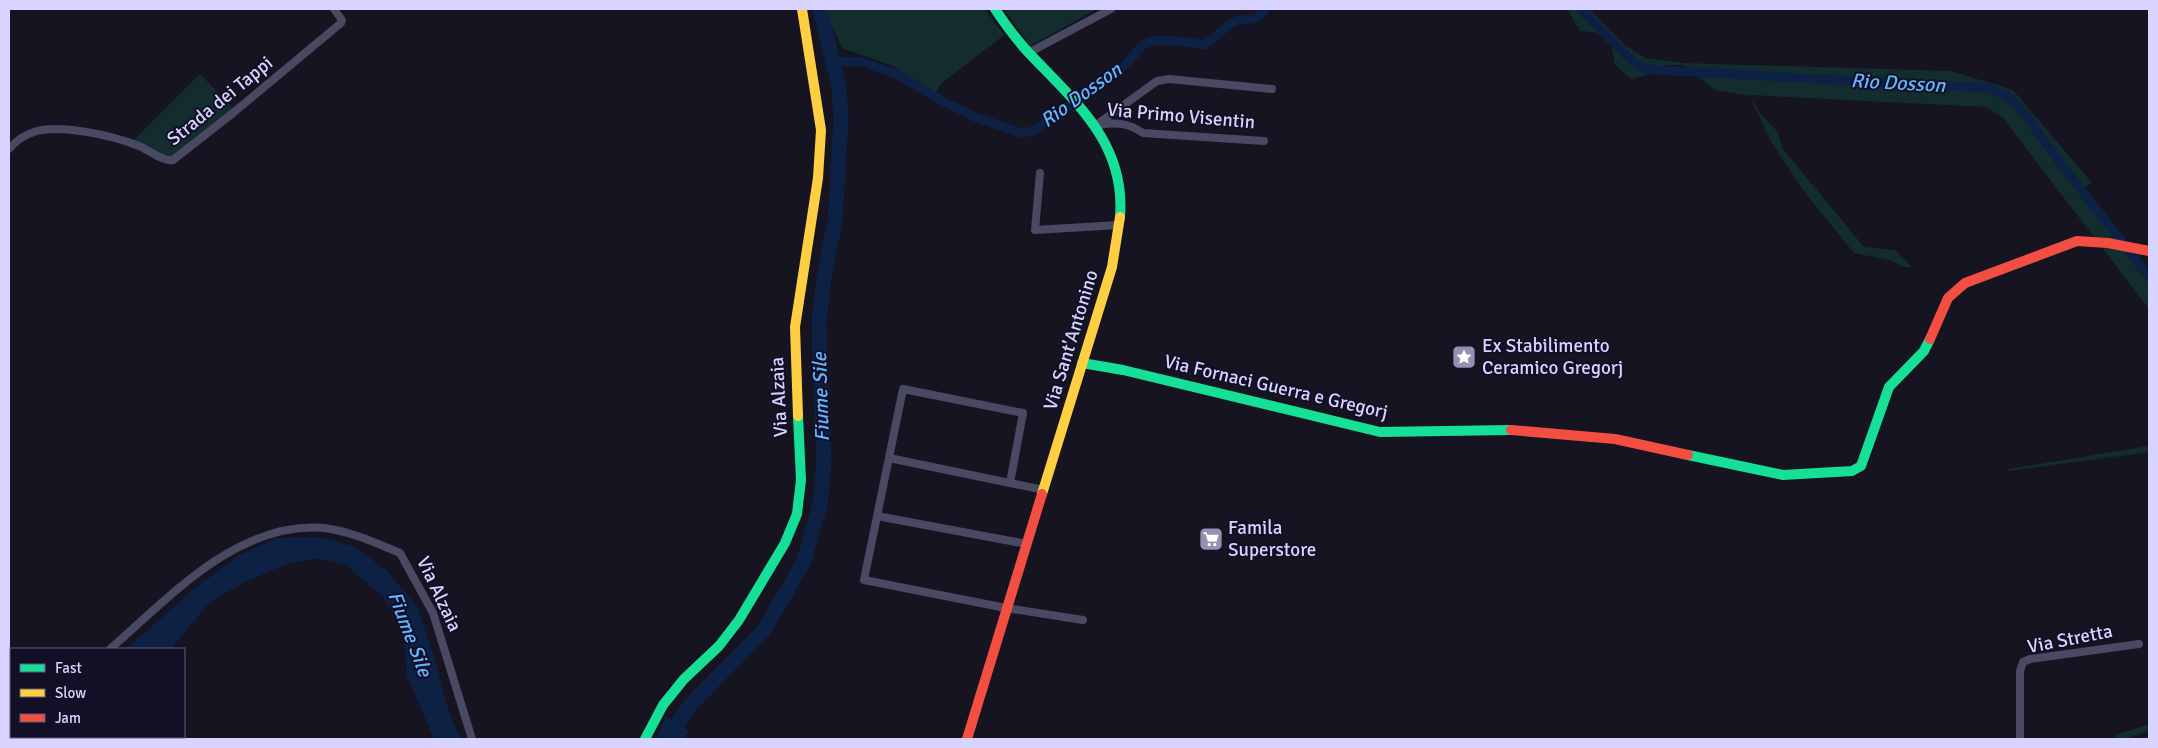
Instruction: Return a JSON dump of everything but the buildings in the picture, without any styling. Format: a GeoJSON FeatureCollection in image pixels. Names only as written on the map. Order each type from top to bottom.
{"type":"FeatureCollection","features":[{"type":"Feature","properties":{"kind":"street","name":"Strada dei Tappi"},"geometry":{"type":"LineString","coordinates":[[9,149],[24,136],[35,131],[71,130],[138,145],[167,160],[173,160],[233,113],[341,22],[342,20],[334,9]]}},
{"type":"Feature","properties":{"kind":"street","name":"Via Alzaia"},"geometry":{"type":"LineString","coordinates":[[645,739],[663,705],[684,679],[719,646],[739,620],[785,543],[797,514],[800,480],[795,327],[818,178],[821,130],[802,9]]}},
{"type":"Feature","properties":{"kind":"street","name":"Via Sant'Antonino"},"geometry":{"type":"LineString","coordinates":[[967,739],[1112,268],[1121,204],[1118,176],[1106,142],[1096,125],[1028,52],[995,9]]}},
{"type":"Feature","properties":{"kind":"street"},"geometry":{"type":"LineString","coordinates":[[1028,52],[1112,9]]}},
{"type":"Feature","properties":{"kind":"street"},"geometry":{"type":"LineString","coordinates":[[1096,125],[1157,82],[1169,79],[1272,89]]}},
{"type":"Feature","properties":{"kind":"street","name":"Via Primo Visentin"},"geometry":{"type":"LineString","coordinates":[[1096,125],[1124,123],[1143,133],[1264,141]]}},
{"type":"Feature","properties":{"kind":"street"},"geometry":{"type":"LineString","coordinates":[[1040,173],[1035,230],[1119,225]]}},
{"type":"Feature","properties":{"kind":"street","name":"Via Fornaci Guerra e Gregorj"},"geometry":{"type":"LineString","coordinates":[[1082,364],[1123,370],[1380,432],[1500,429],[1615,439],[1783,475],[1852,471],[1861,466],[1889,387],[1924,352],[1939,322],[1948,298],[1965,282],[2077,241],[2117,245],[2149,251]]}},
{"type":"Feature","properties":{"kind":"street"},"geometry":{"type":"LineString","coordinates":[[1010,483],[1023,413],[903,389],[864,580],[1006,608],[1083,620]]}},
{"type":"Feature","properties":{"kind":"street"},"geometry":{"type":"LineString","coordinates":[[889,458],[1044,490]]}},
{"type":"Feature","properties":{"kind":"street"},"geometry":{"type":"LineString","coordinates":[[877,516],[1027,544]]}},
{"type":"Feature","properties":{"kind":"street","name":"Via Alzaia"},"geometry":{"type":"LineString","coordinates":[[111,648],[177,590],[226,555],[245,545],[258,539],[295,530],[323,528],[342,532],[400,553],[433,613],[472,739]]}},
{"type":"Feature","properties":{"kind":"street","name":"Via Stretta"},"geometry":{"type":"LineString","coordinates":[[2020,739],[2020,671],[2023,662],[2030,659],[2138,644]]}},
{"type":"Feature","properties":{"kind":"green space"},"geometry":{"type":"Polygon","coordinates":[[[827,9],[985,9],[1004,35],[942,83],[935,93],[893,66],[842,48],[830,22],[827,9]]]}},
{"type":"Feature","properties":{"kind":"green space"},"geometry":{"type":"Polygon","coordinates":[[[1004,9],[1097,9],[1030,46],[1004,9]]]}},
{"type":"Feature","properties":{"kind":"green space"},"geometry":{"type":"Polygon","coordinates":[[[1567,9],[1589,9],[1625,45],[1646,58],[1683,63],[1951,71],[2013,90],[2092,183],[2085,187],[2149,270],[2149,309],[2003,118],[1986,107],[1750,95],[1760,113],[1777,131],[1783,149],[1864,247],[1895,250],[1912,267],[1904,267],[1889,260],[1854,253],[1802,189],[1770,140],[1750,96],[1715,90],[1683,65],[1667,65],[1646,75],[1631,79],[1615,65],[1610,38],[1593,32],[1580,31],[1567,9]]]}},
{"type":"Feature","properties":{"kind":"green space"},"geometry":{"type":"Polygon","coordinates":[[[200,74],[232,107],[245,99],[169,160],[132,142],[200,74]]]}},
{"type":"Feature","properties":{"kind":"green space"},"geometry":{"type":"Polygon","coordinates":[[[2149,446],[2149,452],[2009,471],[2009,469],[2149,446]]]}},
{"type":"Feature","properties":{"kind":"green space"},"geometry":{"type":"Polygon","coordinates":[[[2149,724],[2149,731],[2123,739],[2119,739],[2119,737],[2114,739],[2116,735],[2149,724]]]}},
{"type":"Feature","properties":{"kind":"water"},"geometry":{"type":"Polygon","coordinates":[[[321,537],[356,547],[388,572],[418,608],[435,660],[445,700],[460,739],[434,739],[407,676],[404,628],[381,595],[346,565],[316,558],[284,565],[243,583],[210,602],[172,648],[127,648],[195,588],[239,555],[277,538],[321,537]]]}},
{"type":"Feature","properties":{"kind":"water"},"geometry":{"type":"Polygon","coordinates":[[[666,716],[689,731],[685,739],[656,739],[666,716]]]}},
{"type":"Feature","properties":{"kind":"water"},"geometry":{"type":"Polygon","coordinates":[[[12,738],[52,738],[50,739],[11,739],[12,738]]]}},
{"type":"Feature","properties":{"kind":"waterway","name":"Fiume Sile"},"geometry":{"type":"LineString","coordinates":[[669,739],[674,728],[693,702],[764,630],[803,563],[820,505],[824,462],[819,322],[824,277],[835,221],[841,120],[839,87],[820,9]]}},
{"type":"Feature","properties":{"kind":"waterway","name":"Rio Dosson"},"geometry":{"type":"LineString","coordinates":[[833,61],[863,62],[898,75],[946,103],[975,117],[1022,133],[1033,131],[1083,97],[1126,64],[1144,44],[1153,41],[1170,40],[1205,45],[1234,22],[1243,19],[1254,19],[1265,9]]}},
{"type":"Feature","properties":{"kind":"waterway","name":"Rio Dosson"},"geometry":{"type":"LineString","coordinates":[[1580,9],[1632,61],[1641,67],[1654,70],[1989,88],[2009,97],[2025,114],[2149,277]]}},
{"type":"Feature","properties":{"kind":"traffic: fast"},"geometry":{"type":"LineString","coordinates":[[995,9],[1024,47],[1063,88],[1094,125],[1106,145],[1115,166],[1120,190],[1120,217]]}},
{"type":"Feature","properties":{"kind":"traffic: fast"},"geometry":{"type":"LineString","coordinates":[[1688,455],[1783,475],[1852,471],[1861,466],[1889,387],[1924,351],[1930,339]]}},
{"type":"Feature","properties":{"kind":"traffic: fast"},"geometry":{"type":"LineString","coordinates":[[1082,363],[1123,370],[1380,432],[1511,430]]}},
{"type":"Feature","properties":{"kind":"traffic: fast"},"geometry":{"type":"LineString","coordinates":[[645,739],[663,705],[684,679],[719,646],[739,620],[785,543],[797,514],[801,480],[798,416]]}},
{"type":"Feature","properties":{"kind":"traffic: slow"},"geometry":{"type":"LineString","coordinates":[[798,416],[795,327],[818,178],[821,130],[802,9]]}},
{"type":"Feature","properties":{"kind":"traffic: slow"},"geometry":{"type":"LineString","coordinates":[[1042,494],[1112,267],[1120,217]]}},
{"type":"Feature","properties":{"kind":"traffic: jam"},"geometry":{"type":"LineString","coordinates":[[1930,339],[1948,298],[1965,283],[2077,241],[2108,243],[2149,251]]}},
{"type":"Feature","properties":{"kind":"traffic: jam"},"geometry":{"type":"LineString","coordinates":[[1511,430],[1615,439],[1688,455]]}},
{"type":"Feature","properties":{"kind":"traffic: jam"},"geometry":{"type":"LineString","coordinates":[[967,739],[1042,494]]}},
{"type":"Feature","properties":{"kind":"place","name":"Ex Stabilimento Ceramico Gregorj"},"geometry":{"type":"Point","coordinates":[1464,357]}},
{"type":"Feature","properties":{"kind":"place","name":"Famila Superstore"},"geometry":{"type":"Point","coordinates":[1211,539]}}]}
